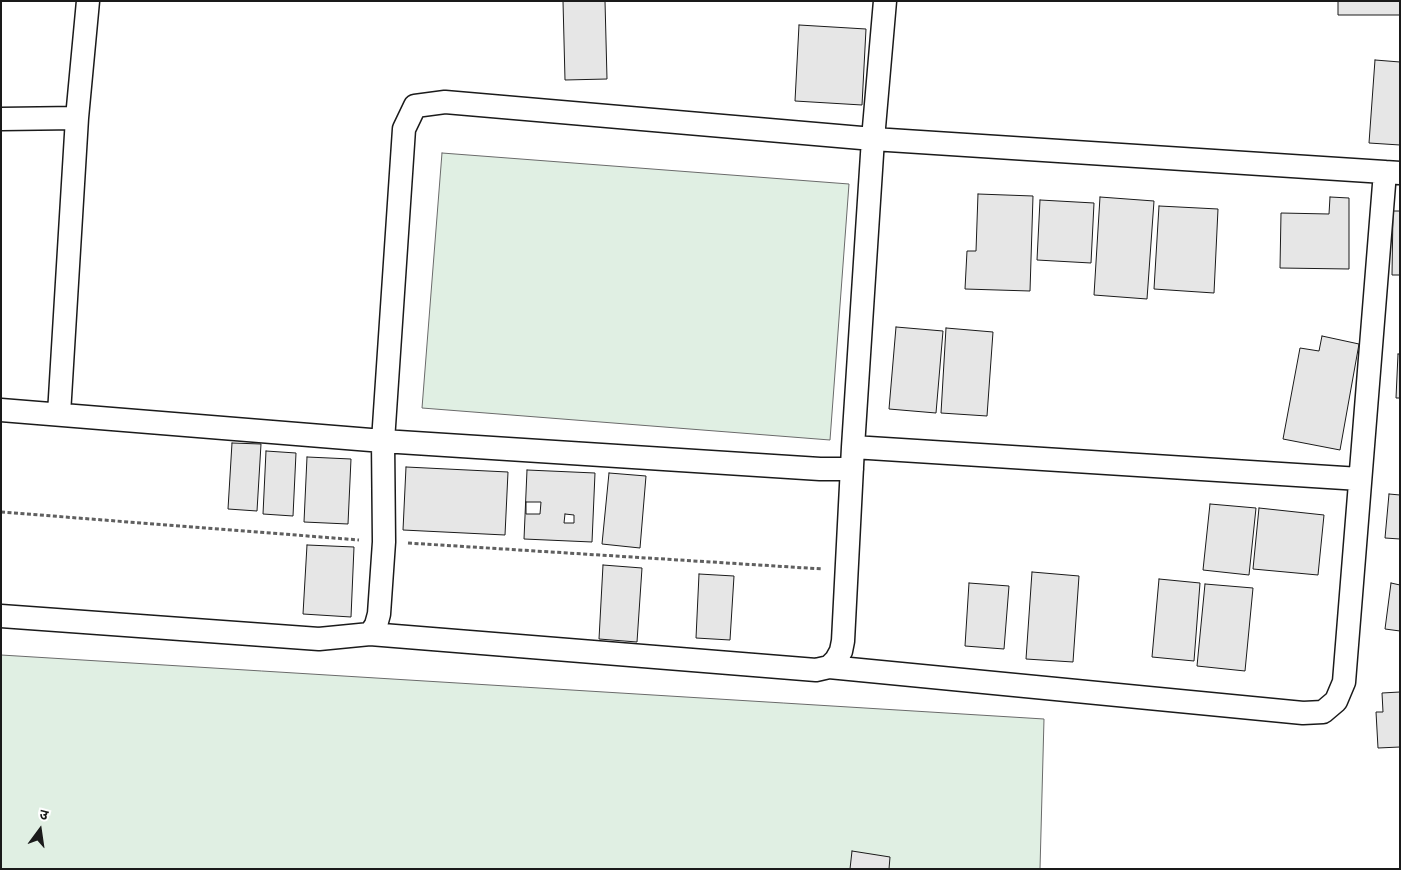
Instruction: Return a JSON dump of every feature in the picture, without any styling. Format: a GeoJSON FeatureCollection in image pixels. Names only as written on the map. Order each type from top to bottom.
{"type":"FeatureCollection","features":[{"type":"Feature","properties":{"kind":"street"},"geometry":{"type":"LineString","coordinates":[[60,414],[77,118],[88,1]]}},
{"type":"Feature","properties":{"kind":"street"},"geometry":{"type":"LineString","coordinates":[[828,667],[836,660],[841,651],[843,641],[853,447],[873,139],[885,1]]}},
{"type":"Feature","properties":{"kind":"street"},"geometry":{"type":"LineString","coordinates":[[1,616],[319,639],[370,634],[816,670],[828,667],[1303,713],[1322,712],[1336,701],[1344,682],[1360,479],[1392,172],[873,139],[445,102],[415,106],[404,129],[383,441],[384,542],[380,614],[370,634]]}},
{"type":"Feature","properties":{"kind":"street"},"geometry":{"type":"LineString","coordinates":[[1,119],[77,118]]}},
{"type":"Feature","properties":{"kind":"street"},"geometry":{"type":"LineString","coordinates":[[1,410],[383,441],[820,469],[852,469]]}},
{"type":"Feature","properties":{"kind":"street"},"geometry":{"type":"LineString","coordinates":[[853,447],[1360,479]]}},
{"type":"Feature","properties":{"kind":"path"},"geometry":{"type":"LineString","coordinates":[[1,512],[384,542],[847,570]]}},
{"type":"Feature","properties":{"kind":"green space"},"geometry":{"type":"Polygon","coordinates":[[[442,153],[849,184],[830,440],[422,408],[442,153]]]}},
{"type":"Feature","properties":{"kind":"green space"},"geometry":{"type":"Polygon","coordinates":[[[1,655],[1044,719],[1040,869],[1,869],[1,655]]]}},
{"type":"Feature","properties":{"kind":"building"},"geometry":{"type":"Polygon","coordinates":[[[563,1],[605,1],[607,79],[565,80],[563,1]]]}},
{"type":"Feature","properties":{"kind":"building"},"geometry":{"type":"Polygon","coordinates":[[[1338,1],[1400,1],[1400,15],[1338,15],[1338,1]]]}},
{"type":"Feature","properties":{"kind":"building"},"geometry":{"type":"Polygon","coordinates":[[[799,25],[866,29],[862,105],[795,101],[799,25]]]}},
{"type":"Feature","properties":{"kind":"building"},"geometry":{"type":"Polygon","coordinates":[[[1375,60],[1400,62],[1400,145],[1369,143],[1375,60]]]}},
{"type":"Feature","properties":{"kind":"building"},"geometry":{"type":"Polygon","coordinates":[[[978,194],[1033,196],[1030,291],[965,289],[967,251],[976,251],[978,194]]]}},
{"type":"Feature","properties":{"kind":"building"},"geometry":{"type":"Polygon","coordinates":[[[1100,197],[1154,201],[1147,299],[1094,295],[1100,197]]]}},
{"type":"Feature","properties":{"kind":"building"},"geometry":{"type":"Polygon","coordinates":[[[1330,197],[1349,198],[1349,269],[1280,268],[1281,213],[1329,214],[1330,197]]]}},
{"type":"Feature","properties":{"kind":"building"},"geometry":{"type":"Polygon","coordinates":[[[1040,200],[1094,203],[1091,263],[1037,260],[1040,200]]]}},
{"type":"Feature","properties":{"kind":"building"},"geometry":{"type":"Polygon","coordinates":[[[1159,206],[1218,209],[1214,293],[1154,289],[1159,206]]]}},
{"type":"Feature","properties":{"kind":"building"},"geometry":{"type":"Polygon","coordinates":[[[1393,211],[1400,211],[1400,275],[1392,275],[1393,211]]]}},
{"type":"Feature","properties":{"kind":"building"},"geometry":{"type":"Polygon","coordinates":[[[896,327],[943,331],[936,413],[889,409],[896,327]]]}},
{"type":"Feature","properties":{"kind":"building"},"geometry":{"type":"Polygon","coordinates":[[[946,328],[993,332],[987,416],[941,413],[946,328]]]}},
{"type":"Feature","properties":{"kind":"building"},"geometry":{"type":"Polygon","coordinates":[[[1322,336],[1359,344],[1340,450],[1283,439],[1300,348],[1319,351],[1322,336]]]}},
{"type":"Feature","properties":{"kind":"building"},"geometry":{"type":"Polygon","coordinates":[[[1398,354],[1400,354],[1400,398],[1396,398],[1398,354]]]}},
{"type":"Feature","properties":{"kind":"building"},"geometry":{"type":"Polygon","coordinates":[[[232,443],[261,444],[257,511],[228,509],[232,443]]]}},
{"type":"Feature","properties":{"kind":"building"},"geometry":{"type":"Polygon","coordinates":[[[266,451],[296,453],[293,516],[263,514],[266,451]]]}},
{"type":"Feature","properties":{"kind":"building"},"geometry":{"type":"Polygon","coordinates":[[[307,457],[351,459],[348,524],[304,522],[307,457]]]}},
{"type":"Feature","properties":{"kind":"building"},"geometry":{"type":"Polygon","coordinates":[[[406,467],[508,472],[505,535],[403,530],[406,467]]]}},
{"type":"Feature","properties":{"kind":"building"},"geometry":{"type":"Polygon","coordinates":[[[527,470],[595,473],[592,542],[524,539],[527,470]],[[526,502],[526,514],[540,514],[541,502],[526,502]],[[565,514],[564,523],[574,523],[574,515],[565,514]]]}},
{"type":"Feature","properties":{"kind":"building"},"geometry":{"type":"Polygon","coordinates":[[[609,473],[646,476],[640,548],[602,544],[609,473]]]}},
{"type":"Feature","properties":{"kind":"building"},"geometry":{"type":"Polygon","coordinates":[[[1389,494],[1400,495],[1400,539],[1385,538],[1389,494]]]}},
{"type":"Feature","properties":{"kind":"building"},"geometry":{"type":"Polygon","coordinates":[[[1210,504],[1256,508],[1249,575],[1203,570],[1210,504]]]}},
{"type":"Feature","properties":{"kind":"building"},"geometry":{"type":"Polygon","coordinates":[[[1259,508],[1324,515],[1318,575],[1253,569],[1259,508]]]}},
{"type":"Feature","properties":{"kind":"building"},"geometry":{"type":"Polygon","coordinates":[[[307,545],[354,547],[351,617],[303,614],[307,545]]]}},
{"type":"Feature","properties":{"kind":"building"},"geometry":{"type":"Polygon","coordinates":[[[603,565],[642,568],[637,642],[599,639],[603,565]]]}},
{"type":"Feature","properties":{"kind":"building"},"geometry":{"type":"Polygon","coordinates":[[[1032,572],[1079,576],[1073,662],[1026,659],[1032,572]]]}},
{"type":"Feature","properties":{"kind":"building"},"geometry":{"type":"Polygon","coordinates":[[[699,574],[734,576],[730,640],[696,638],[699,574]]]}},
{"type":"Feature","properties":{"kind":"building"},"geometry":{"type":"Polygon","coordinates":[[[1159,579],[1200,583],[1194,661],[1152,657],[1159,579]]]}},
{"type":"Feature","properties":{"kind":"building"},"geometry":{"type":"Polygon","coordinates":[[[969,583],[1009,586],[1004,649],[965,646],[969,583]]]}},
{"type":"Feature","properties":{"kind":"building"},"geometry":{"type":"Polygon","coordinates":[[[1391,583],[1400,585],[1400,631],[1385,629],[1391,583]]]}},
{"type":"Feature","properties":{"kind":"building"},"geometry":{"type":"Polygon","coordinates":[[[1205,584],[1253,588],[1245,671],[1197,666],[1205,584]]]}},
{"type":"Feature","properties":{"kind":"building"},"geometry":{"type":"Polygon","coordinates":[[[1400,692],[1400,747],[1378,748],[1376,712],[1383,712],[1382,693],[1400,692]]]}},
{"type":"Feature","properties":{"kind":"building"},"geometry":{"type":"Polygon","coordinates":[[[852,851],[890,857],[889,869],[850,869],[852,851]]]}}]}
